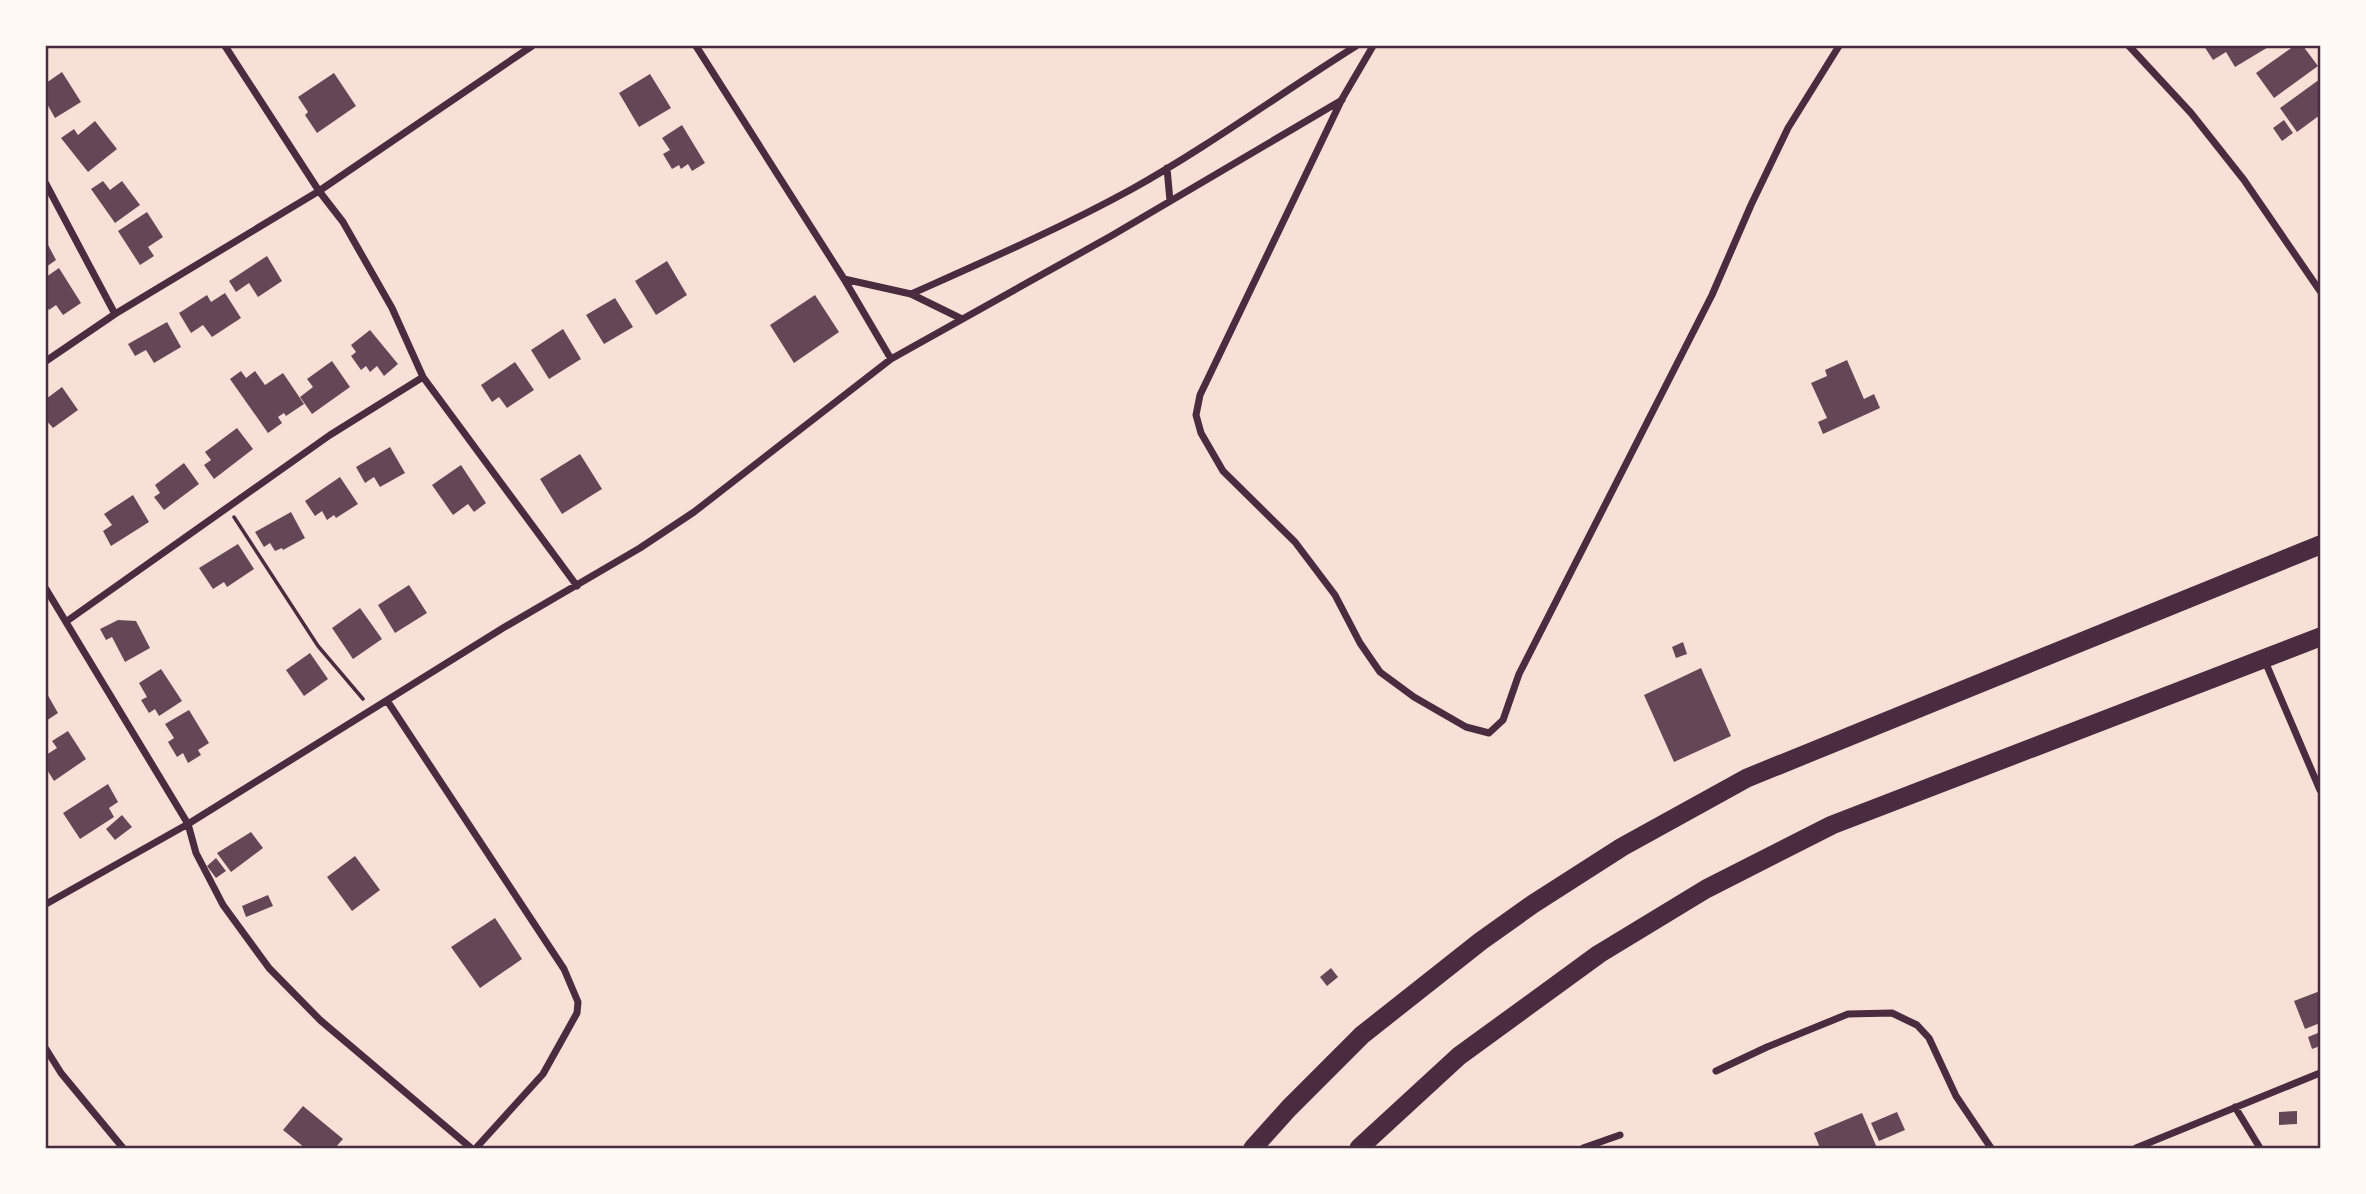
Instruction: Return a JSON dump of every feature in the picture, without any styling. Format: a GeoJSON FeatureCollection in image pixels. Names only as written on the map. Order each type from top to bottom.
{"type":"FeatureCollection","features":[{"type":"Feature","properties":{"kind":"highway"},"geometry":{"type":"LineString","coordinates":[[1253,1149],[1289,1108],[1362,1035],[1491,933],[1622,847],[1747,778],[2320,545]]}},
{"type":"Feature","properties":{"kind":"highway"},"geometry":{"type":"LineString","coordinates":[[1359,1149],[1459,1056],[1599,954],[1706,889],[1832,825],[2320,637]]}},
{"type":"Feature","properties":{"kind":"street"},"geometry":{"type":"LineString","coordinates":[[225,46],[319,191],[343,222],[386,297],[423,377],[577,586]]}},
{"type":"Feature","properties":{"kind":"street"},"geometry":{"type":"LineString","coordinates":[[46,361],[115,314],[319,191],[532,46]]}},
{"type":"Feature","properties":{"kind":"street"},"geometry":{"type":"LineString","coordinates":[[696,46],[844,279],[891,359]]}},
{"type":"Feature","properties":{"kind":"street"},"geometry":{"type":"LineString","coordinates":[[911,294],[1130,190],[1356,46]]}},
{"type":"Feature","properties":{"kind":"street"},"geometry":{"type":"LineString","coordinates":[[1373,46],[1342,99],[1200,395],[1196,415],[1201,433],[1223,471],[1295,542],[1335,595],[1360,643],[1380,672],[1414,697],[1466,727],[1489,733],[1503,720],[1519,674],[1712,295],[1788,128],[1839,46]]}},
{"type":"Feature","properties":{"kind":"street"},"geometry":{"type":"LineString","coordinates":[[2129,46],[2190,113],[2244,180],[2320,291]]}},
{"type":"Feature","properties":{"kind":"street"},"geometry":{"type":"LineString","coordinates":[[46,904],[188,824],[640,548],[694,512],[891,359],[1170,201],[1342,99]]}},
{"type":"Feature","properties":{"kind":"street"},"geometry":{"type":"LineString","coordinates":[[1167,168],[1170,201]]}},
{"type":"Feature","properties":{"kind":"street"},"geometry":{"type":"LineString","coordinates":[[46,184],[115,314]]}},
{"type":"Feature","properties":{"kind":"street"},"geometry":{"type":"LineString","coordinates":[[844,279],[911,294],[962,319]]}},
{"type":"Feature","properties":{"kind":"street"},"geometry":{"type":"LineString","coordinates":[[67,621],[330,435],[423,377]]}},
{"type":"Feature","properties":{"kind":"street"},"geometry":{"type":"LineString","coordinates":[[46,589],[188,824],[196,853],[223,905],[269,968],[320,1020],[474,1149],[543,1074],[578,1013],[578,1002],[564,969],[388,702]]}},
{"type":"Feature","properties":{"kind":"street"},"geometry":{"type":"LineString","coordinates":[[2264,659],[2320,790]]}},
{"type":"Feature","properties":{"kind":"street"},"geometry":{"type":"LineString","coordinates":[[1716,1071],[1767,1046],[1848,1014],[1892,1013],[1917,1025],[1929,1038],[1956,1096],[1991,1149]]}},
{"type":"Feature","properties":{"kind":"street"},"geometry":{"type":"LineString","coordinates":[[46,1049],[61,1073],[123,1149]]}},
{"type":"Feature","properties":{"kind":"street"},"geometry":{"type":"LineString","coordinates":[[2136,1149],[2320,1073]]}},
{"type":"Feature","properties":{"kind":"street"},"geometry":{"type":"LineString","coordinates":[[2235,1107],[2260,1149]]}},
{"type":"Feature","properties":{"kind":"street"},"geometry":{"type":"LineString","coordinates":[[1583,1149],[1620,1135]]}},
{"type":"Feature","properties":{"kind":"path"},"geometry":{"type":"LineString","coordinates":[[228,506],[318,646],[373,711]]}},
{"type":"Feature","properties":{"kind":"building"},"geometry":{"type":"Polygon","coordinates":[[[2204,46],[2270,46],[2235,67],[2226,52],[2213,60],[2204,46]]]}},
{"type":"Feature","properties":{"kind":"building"},"geometry":{"type":"Polygon","coordinates":[[[2294,46],[2303,46],[2318,66],[2274,98],[2256,73],[2294,46]]]}},
{"type":"Feature","properties":{"kind":"building"},"geometry":{"type":"Polygon","coordinates":[[[62,72],[81,102],[55,118],[46,102],[46,83],[62,72]]]}},
{"type":"Feature","properties":{"kind":"building"},"geometry":{"type":"Polygon","coordinates":[[[334,73],[356,106],[317,133],[305,115],[308,112],[298,97],[334,73]]]}},
{"type":"Feature","properties":{"kind":"building"},"geometry":{"type":"Polygon","coordinates":[[[650,74],[671,108],[639,127],[619,93],[650,74]]]}},
{"type":"Feature","properties":{"kind":"building"},"geometry":{"type":"Polygon","coordinates":[[[2320,79],[2320,115],[2297,132],[2280,108],[2320,79]]]}},
{"type":"Feature","properties":{"kind":"building"},"geometry":{"type":"Polygon","coordinates":[[[2284,120],[2293,133],[2282,141],[2273,128],[2284,120]]]}},
{"type":"Feature","properties":{"kind":"building"},"geometry":{"type":"Polygon","coordinates":[[[95,121],[117,149],[88,172],[61,138],[74,129],[78,135],[95,121]]]}},
{"type":"Feature","properties":{"kind":"building"},"geometry":{"type":"Polygon","coordinates":[[[682,125],[705,163],[692,171],[688,164],[681,169],[679,165],[672,169],[663,154],[670,150],[662,138],[682,125]]]}},
{"type":"Feature","properties":{"kind":"building"},"geometry":{"type":"Polygon","coordinates":[[[103,181],[110,190],[122,181],[140,205],[115,223],[91,189],[103,181]]]}},
{"type":"Feature","properties":{"kind":"building"},"geometry":{"type":"Polygon","coordinates":[[[147,212],[163,237],[148,247],[154,256],[140,265],[118,231],[147,212]]]}},
{"type":"Feature","properties":{"kind":"building"},"geometry":{"type":"Polygon","coordinates":[[[46,241],[56,260],[46,267],[46,241]]]}},
{"type":"Feature","properties":{"kind":"building"},"geometry":{"type":"Polygon","coordinates":[[[267,256],[282,281],[258,297],[249,283],[236,292],[229,281],[267,256]]]}},
{"type":"Feature","properties":{"kind":"building"},"geometry":{"type":"Polygon","coordinates":[[[667,261],[687,295],[656,315],[635,281],[667,261]]]}},
{"type":"Feature","properties":{"kind":"building"},"geometry":{"type":"Polygon","coordinates":[[[59,268],[81,303],[63,315],[56,305],[49,310],[46,305],[46,277],[59,268]]]}},
{"type":"Feature","properties":{"kind":"building"},"geometry":{"type":"Polygon","coordinates":[[[225,293],[241,318],[212,337],[203,325],[191,333],[179,313],[207,295],[211,302],[225,293]]]}},
{"type":"Feature","properties":{"kind":"building"},"geometry":{"type":"Polygon","coordinates":[[[815,295],[839,332],[794,363],[770,325],[815,295]]]}},
{"type":"Feature","properties":{"kind":"building"},"geometry":{"type":"Polygon","coordinates":[[[615,298],[633,327],[604,344],[586,315],[615,298]]]}},
{"type":"Feature","properties":{"kind":"building"},"geometry":{"type":"Polygon","coordinates":[[[167,322],[181,347],[154,363],[146,350],[135,356],[128,344],[167,322]]]}},
{"type":"Feature","properties":{"kind":"building"},"geometry":{"type":"Polygon","coordinates":[[[563,329],[581,359],[549,379],[531,350],[563,329]]]}},
{"type":"Feature","properties":{"kind":"building"},"geometry":{"type":"Polygon","coordinates":[[[370,330],[398,364],[384,376],[377,366],[370,372],[366,366],[361,370],[351,356],[356,352],[351,345],[370,330]]]}},
{"type":"Feature","properties":{"kind":"building"},"geometry":{"type":"Polygon","coordinates":[[[1847,360],[1864,399],[1874,394],[1880,408],[1823,434],[1818,422],[1827,418],[1811,383],[1827,376],[1825,370],[1847,360]]]}},
{"type":"Feature","properties":{"kind":"building"},"geometry":{"type":"Polygon","coordinates":[[[332,361],[350,387],[312,414],[300,397],[313,387],[307,379],[332,361]]]}},
{"type":"Feature","properties":{"kind":"building"},"geometry":{"type":"Polygon","coordinates":[[[515,362],[534,390],[507,408],[499,397],[492,402],[481,385],[515,362]]]}},
{"type":"Feature","properties":{"kind":"building"},"geometry":{"type":"Polygon","coordinates":[[[241,371],[246,378],[255,371],[265,385],[283,373],[304,404],[286,416],[284,413],[278,417],[282,423],[268,433],[230,379],[241,371]]]}},
{"type":"Feature","properties":{"kind":"building"},"geometry":{"type":"Polygon","coordinates":[[[62,387],[78,410],[53,428],[46,420],[46,399],[62,387]]]}},
{"type":"Feature","properties":{"kind":"building"},"geometry":{"type":"Polygon","coordinates":[[[237,428],[253,449],[214,479],[204,465],[211,460],[205,452],[237,428]]]}},
{"type":"Feature","properties":{"kind":"building"},"geometry":{"type":"Polygon","coordinates":[[[390,447],[405,473],[380,487],[374,477],[365,483],[356,467],[390,447]]]}},
{"type":"Feature","properties":{"kind":"building"},"geometry":{"type":"Polygon","coordinates":[[[580,454],[602,489],[562,514],[540,479],[580,454]]]}},
{"type":"Feature","properties":{"kind":"building"},"geometry":{"type":"Polygon","coordinates":[[[184,463],[199,484],[164,510],[154,497],[160,493],[155,485],[184,463]]]}},
{"type":"Feature","properties":{"kind":"building"},"geometry":{"type":"Polygon","coordinates":[[[461,465],[486,503],[474,512],[468,504],[453,515],[432,485],[461,465]]]}},
{"type":"Feature","properties":{"kind":"building"},"geometry":{"type":"Polygon","coordinates":[[[340,477],[358,504],[336,518],[334,515],[327,520],[322,511],[315,516],[305,501],[340,477]]]}},
{"type":"Feature","properties":{"kind":"building"},"geometry":{"type":"Polygon","coordinates":[[[133,495],[149,522],[111,546],[103,531],[112,525],[104,514],[133,495]]]}},
{"type":"Feature","properties":{"kind":"building"},"geometry":{"type":"Polygon","coordinates":[[[291,512],[305,538],[283,550],[282,548],[275,551],[270,543],[264,547],[255,532],[291,512]]]}},
{"type":"Feature","properties":{"kind":"building"},"geometry":{"type":"Polygon","coordinates":[[[238,544],[254,569],[227,587],[224,582],[213,589],[199,568],[238,544]]]}},
{"type":"Feature","properties":{"kind":"building"},"geometry":{"type":"Polygon","coordinates":[[[409,585],[427,613],[395,633],[378,605],[409,585]]]}},
{"type":"Feature","properties":{"kind":"building"},"geometry":{"type":"Polygon","coordinates":[[[360,608],[382,639],[353,659],[332,628],[360,608]]]}},
{"type":"Feature","properties":{"kind":"building"},"geometry":{"type":"Polygon","coordinates":[[[118,620],[136,621],[150,648],[125,662],[112,637],[106,640],[100,629],[118,620]]]}},
{"type":"Feature","properties":{"kind":"building"},"geometry":{"type":"Polygon","coordinates":[[[1683,642],[1687,654],[1676,658],[1672,647],[1683,642]]]}},
{"type":"Feature","properties":{"kind":"building"},"geometry":{"type":"Polygon","coordinates":[[[310,653],[328,679],[304,696],[286,670],[310,653]]]}},
{"type":"Feature","properties":{"kind":"building"},"geometry":{"type":"Polygon","coordinates":[[[1701,668],[1731,736],[1674,762],[1644,695],[1701,668]]]}},
{"type":"Feature","properties":{"kind":"building"},"geometry":{"type":"Polygon","coordinates":[[[161,669],[182,701],[159,716],[155,709],[149,713],[141,700],[147,697],[139,683],[161,669]]]}},
{"type":"Feature","properties":{"kind":"building"},"geometry":{"type":"Polygon","coordinates":[[[46,692],[58,713],[46,721],[46,692]]]}},
{"type":"Feature","properties":{"kind":"building"},"geometry":{"type":"Polygon","coordinates":[[[189,710],[209,743],[198,750],[201,755],[188,763],[183,753],[177,757],[168,742],[174,738],[165,724],[189,710]]]}},
{"type":"Feature","properties":{"kind":"building"},"geometry":{"type":"Polygon","coordinates":[[[68,731],[86,759],[54,781],[46,768],[46,755],[57,748],[52,741],[68,731]]]}},
{"type":"Feature","properties":{"kind":"building"},"geometry":{"type":"Polygon","coordinates":[[[108,784],[118,802],[109,808],[114,817],[80,839],[63,813],[108,784]]]}},
{"type":"Feature","properties":{"kind":"building"},"geometry":{"type":"Polygon","coordinates":[[[122,815],[132,827],[115,840],[106,829],[122,815]]]}},
{"type":"Feature","properties":{"kind":"building"},"geometry":{"type":"Polygon","coordinates":[[[251,832],[263,848],[231,872],[217,853],[251,832]]]}},
{"type":"Feature","properties":{"kind":"building"},"geometry":{"type":"Polygon","coordinates":[[[355,856],[380,890],[352,911],[327,877],[355,856]]]}},
{"type":"Feature","properties":{"kind":"building"},"geometry":{"type":"Polygon","coordinates":[[[216,858],[226,871],[216,878],[207,866],[216,858]]]}},
{"type":"Feature","properties":{"kind":"building"},"geometry":{"type":"Polygon","coordinates":[[[268,895],[273,906],[246,917],[242,906],[268,895]]]}},
{"type":"Feature","properties":{"kind":"building"},"geometry":{"type":"Polygon","coordinates":[[[495,918],[522,959],[480,988],[451,947],[495,918]]]}},
{"type":"Feature","properties":{"kind":"building"},"geometry":{"type":"Polygon","coordinates":[[[1331,968],[1338,977],[1327,986],[1320,977],[1331,968]]]}},
{"type":"Feature","properties":{"kind":"building"},"geometry":{"type":"Polygon","coordinates":[[[2320,991],[2320,1023],[2305,1029],[2294,1001],[2320,991]]]}},
{"type":"Feature","properties":{"kind":"building"},"geometry":{"type":"Polygon","coordinates":[[[2318,1033],[2320,1046],[2312,1049],[2308,1037],[2318,1033]]]}},
{"type":"Feature","properties":{"kind":"building"},"geometry":{"type":"Polygon","coordinates":[[[303,1106],[343,1139],[335,1148],[305,1148],[283,1130],[303,1106]]]}},
{"type":"Feature","properties":{"kind":"building"},"geometry":{"type":"Polygon","coordinates":[[[2297,1111],[2297,1124],[2279,1125],[2279,1112],[2297,1111]]]}},
{"type":"Feature","properties":{"kind":"building"},"geometry":{"type":"Polygon","coordinates":[[[1897,1112],[1905,1130],[1879,1141],[1871,1123],[1897,1112]]]}},
{"type":"Feature","properties":{"kind":"building"},"geometry":{"type":"Polygon","coordinates":[[[1862,1113],[1877,1148],[1820,1148],[1814,1133],[1862,1113]]]}}]}
